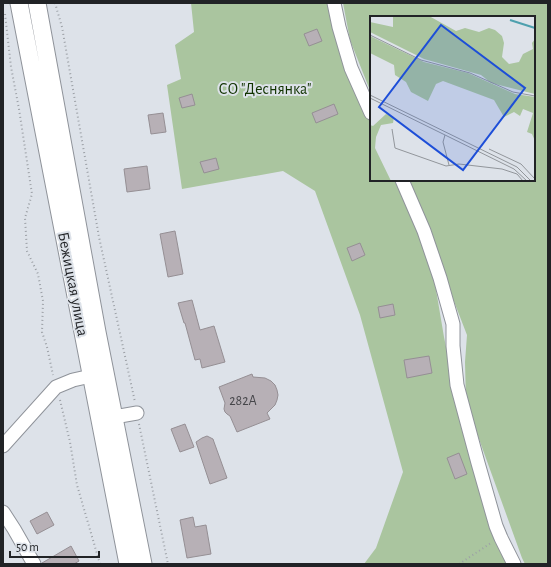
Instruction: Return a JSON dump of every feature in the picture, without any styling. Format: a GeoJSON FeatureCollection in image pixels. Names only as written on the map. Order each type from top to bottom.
{"type":"FeatureCollection","features":[{"type":"Feature","properties":{"kind":"main road","name":"Бежицкая улица"},"geometry":{"type":"LineString","coordinates":[[37,3],[97,332],[143,564]]}},
{"type":"Feature","properties":{"kind":"main road","name":"Бежицкая улица"},"geometry":{"type":"LineString","coordinates":[[12,7],[91,376],[128,564]]}},
{"type":"Feature","properties":{"kind":"street"},"geometry":{"type":"LineString","coordinates":[[334,3],[339,27],[351,68],[370,111]]}},
{"type":"Feature","properties":{"kind":"street"},"geometry":{"type":"LineString","coordinates":[[402,181],[424,232],[440,278],[453,324],[453,346],[457,386],[496,526],[500,538],[514,564]]}},
{"type":"Feature","properties":{"kind":"street"},"geometry":{"type":"LineString","coordinates":[[3,446],[56,387],[73,380],[91,376]]}},
{"type":"Feature","properties":{"kind":"street"},"geometry":{"type":"LineString","coordinates":[[114,417],[137,413]]}},
{"type":"Feature","properties":{"kind":"street"},"geometry":{"type":"LineString","coordinates":[[3,512],[34,564]]}},
{"type":"Feature","properties":{"kind":"path"},"geometry":{"type":"LineString","coordinates":[[56,3],[62,27],[99,237],[168,564]]}},
{"type":"Feature","properties":{"kind":"path"},"geometry":{"type":"LineString","coordinates":[[12,7],[11,66],[32,194],[26,218],[27,251],[38,274],[43,301],[42,332],[62,405],[77,485],[100,564]]}},
{"type":"Feature","properties":{"kind":"path"},"geometry":{"type":"LineString","coordinates":[[459,564],[500,538]]}},
{"type":"Feature","properties":{"kind":"green space","name":"СО \"Деснянка\""},"geometry":{"type":"Polygon","coordinates":[[[191,3],[330,3],[370,122],[370,181],[398,181],[433,272],[444,337],[463,431],[495,540],[508,564],[364,564],[376,548],[403,472],[360,315],[315,191],[283,171],[182,189],[167,85],[181,79],[175,45],[194,32],[191,3]]]}},
{"type":"Feature","properties":{"kind":"green space"},"geometry":{"type":"Polygon","coordinates":[[[343,3],[548,3],[548,564],[525,564],[522,558],[466,403],[465,362],[467,335],[407,181],[535,181],[535,16],[370,16],[370,90],[350,40],[343,3]]]}},
{"type":"Feature","properties":{"kind":"building"},"geometry":{"type":"Polygon","coordinates":[[[317,29],[322,41],[309,46],[304,34],[317,29]]]}},
{"type":"Feature","properties":{"kind":"building"},"geometry":{"type":"Polygon","coordinates":[[[192,94],[195,105],[182,108],[179,98],[192,94]]]}},
{"type":"Feature","properties":{"kind":"building"},"geometry":{"type":"Polygon","coordinates":[[[334,104],[338,114],[316,123],[312,113],[334,104]]]}},
{"type":"Feature","properties":{"kind":"building"},"geometry":{"type":"Polygon","coordinates":[[[163,113],[166,132],[151,134],[148,115],[163,113]]]}},
{"type":"Feature","properties":{"kind":"building"},"geometry":{"type":"Polygon","coordinates":[[[216,158],[219,169],[204,173],[200,162],[216,158]]]}},
{"type":"Feature","properties":{"kind":"building"},"geometry":{"type":"Polygon","coordinates":[[[147,166],[150,189],[127,192],[124,169],[147,166]]]}},
{"type":"Feature","properties":{"kind":"building"},"geometry":{"type":"Polygon","coordinates":[[[175,231],[183,274],[168,277],[160,234],[175,231]]]}},
{"type":"Feature","properties":{"kind":"building"},"geometry":{"type":"Polygon","coordinates":[[[360,243],[365,255],[352,261],[347,248],[360,243]]]}},
{"type":"Feature","properties":{"kind":"building"},"geometry":{"type":"Polygon","coordinates":[[[192,300],[200,330],[214,326],[225,362],[202,368],[200,359],[195,360],[178,303],[192,300]]]}},
{"type":"Feature","properties":{"kind":"building"},"geometry":{"type":"Polygon","coordinates":[[[393,304],[395,315],[380,318],[378,307],[393,304]]]}},
{"type":"Feature","properties":{"kind":"building"},"geometry":{"type":"Polygon","coordinates":[[[429,356],[432,373],[407,378],[404,360],[429,356]]]}},
{"type":"Feature","properties":{"kind":"building"},"geometry":{"type":"Polygon","coordinates":[[[252,374],[253,377],[265,378],[275,385],[278,395],[277,400],[275,405],[267,413],[270,419],[237,432],[230,416],[225,412],[225,403],[219,387],[252,374]]]}},
{"type":"Feature","properties":{"kind":"building"},"geometry":{"type":"Polygon","coordinates":[[[185,424],[194,447],[180,452],[171,429],[185,424]]]}},
{"type":"Feature","properties":{"kind":"building"},"geometry":{"type":"Polygon","coordinates":[[[207,436],[213,439],[227,478],[210,484],[196,442],[207,436]]]}},
{"type":"Feature","properties":{"kind":"building"},"geometry":{"type":"Polygon","coordinates":[[[459,453],[467,474],[455,479],[447,458],[459,453]]]}},
{"type":"Feature","properties":{"kind":"building"},"geometry":{"type":"Polygon","coordinates":[[[47,512],[54,525],[37,534],[30,521],[47,512]]]}},
{"type":"Feature","properties":{"kind":"building"},"geometry":{"type":"Polygon","coordinates":[[[193,517],[195,527],[206,525],[211,554],[187,558],[180,520],[193,517]]]}},
{"type":"Feature","properties":{"kind":"building"},"geometry":{"type":"Polygon","coordinates":[[[71,546],[79,561],[74,564],[42,564],[42,563],[71,546]]]}}]}
